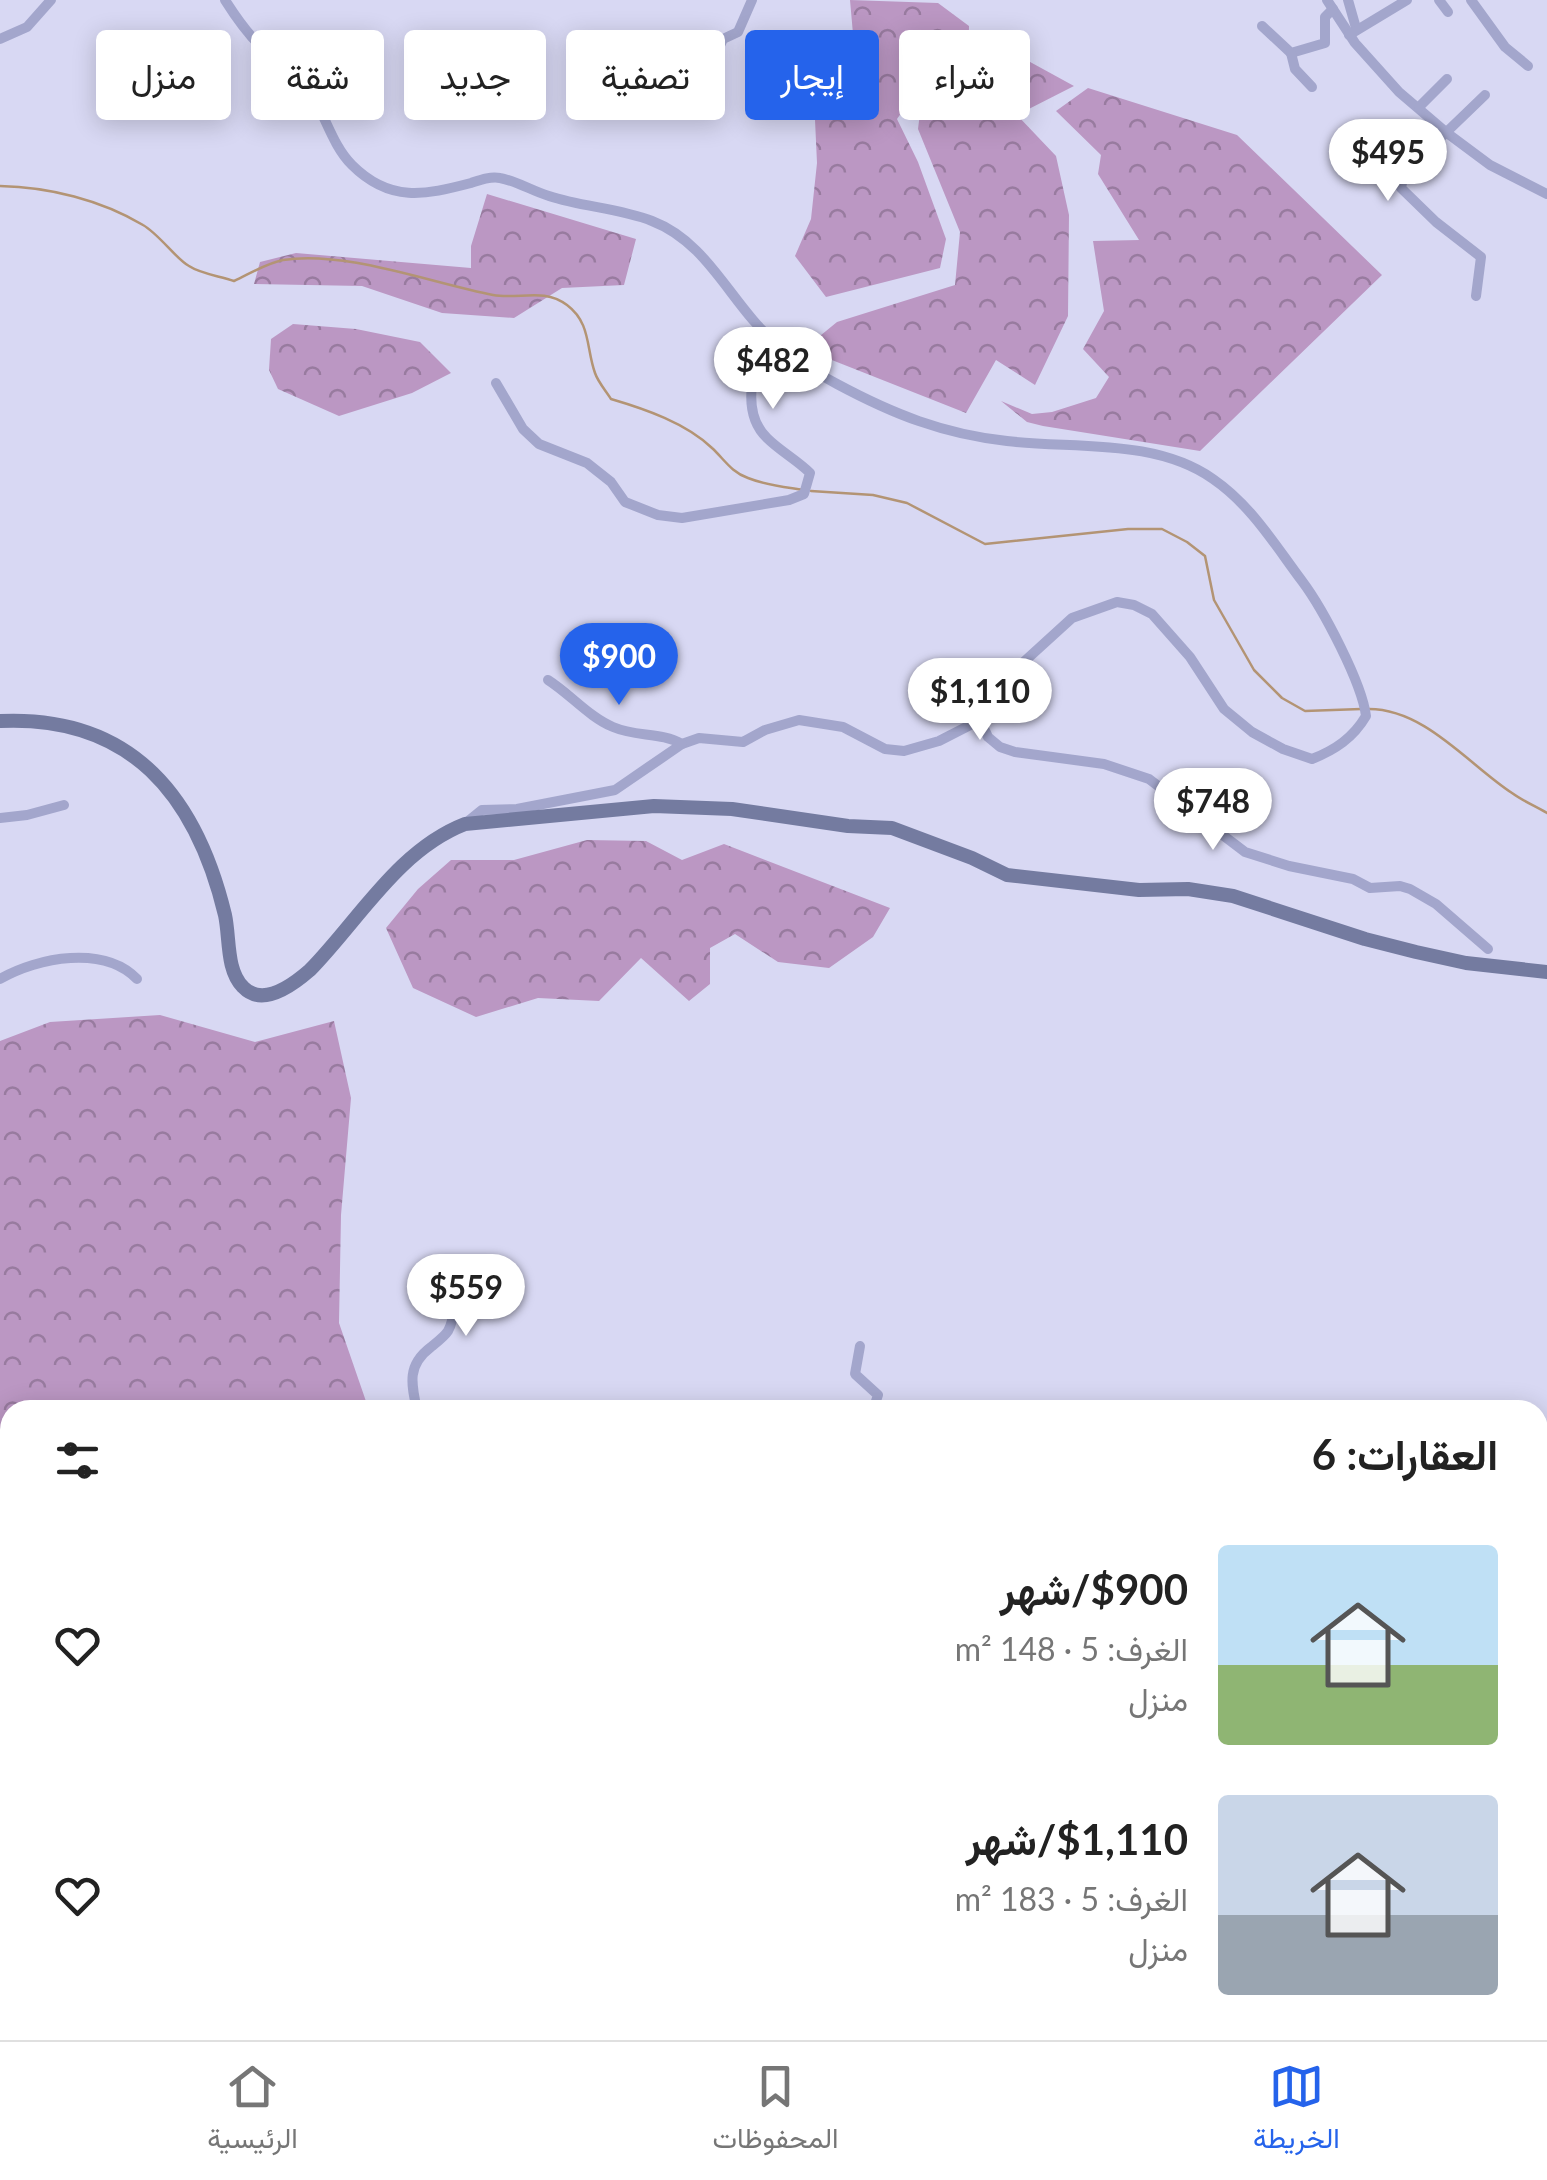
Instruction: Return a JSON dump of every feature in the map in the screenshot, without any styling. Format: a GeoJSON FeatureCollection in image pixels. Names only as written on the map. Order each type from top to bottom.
{"type":"FeatureCollection","features":[{"type":"Feature","properties":{"kind":"main road"},"geometry":{"type":"LineString","coordinates":[[0,721],[50,722],[95,733],[131,754],[168,789],[190,822],[211,868],[235,976],[248,992],[258,996],[299,979],[342,937],[413,854],[444,833],[465,824],[654,806],[732,809],[848,826],[892,828],[1008,875],[1233,896],[1399,948],[1466,963],[1547,972]]}},
{"type":"Feature","properties":{"kind":"street"},"geometry":{"type":"LineString","coordinates":[[0,39],[26,27],[51,0]]}},
{"type":"Feature","properties":{"kind":"street"},"geometry":{"type":"LineString","coordinates":[[225,0],[266,52],[297,74],[320,106],[351,165],[378,184],[402,194],[418,195],[495,176],[546,196],[653,221],[696,250],[767,335],[832,381],[877,405],[938,430],[1009,442],[1154,456],[1212,478],[1251,513],[1308,589],[1364,696],[1366,716],[1334,750],[1312,760],[1283,749],[1252,732],[1224,709],[1190,657],[1152,614],[1118,602],[1072,618],[1006,680],[980,720],[940,741],[904,750],[885,749],[843,727],[799,720],[742,742],[699,738],[682,744],[616,790],[517,809],[482,810],[465,824]]}},
{"type":"Feature","properties":{"kind":"street"},"geometry":{"type":"LineString","coordinates":[[725,38],[738,32],[752,0]]}},
{"type":"Feature","properties":{"kind":"street"},"geometry":{"type":"LineString","coordinates":[[1348,0],[1352,32]]}},
{"type":"Feature","properties":{"kind":"street"},"geometry":{"type":"LineString","coordinates":[[1352,32],[1407,0]]}},
{"type":"Feature","properties":{"kind":"street"},"geometry":{"type":"LineString","coordinates":[[1439,0],[1448,12]]}},
{"type":"Feature","properties":{"kind":"street"},"geometry":{"type":"LineString","coordinates":[[1471,0],[1504,47],[1528,66]]}},
{"type":"Feature","properties":{"kind":"street"},"geometry":{"type":"LineString","coordinates":[[1330,5],[1380,74],[1446,133],[1490,165],[1547,194]]}},
{"type":"Feature","properties":{"kind":"street"},"geometry":{"type":"LineString","coordinates":[[1291,54],[1325,43],[1330,5]]}},
{"type":"Feature","properties":{"kind":"street"},"geometry":{"type":"LineString","coordinates":[[1262,26],[1291,54],[1295,69],[1312,87]]}},
{"type":"Feature","properties":{"kind":"street"},"geometry":{"type":"LineString","coordinates":[[1419,107],[1447,79]]}},
{"type":"Feature","properties":{"kind":"street"},"geometry":{"type":"LineString","coordinates":[[1476,296],[1481,257],[1401,188],[1404,173],[1485,96]]}},
{"type":"Feature","properties":{"kind":"street"},"geometry":{"type":"LineString","coordinates":[[496,383],[523,430],[539,444],[587,463],[611,482],[625,502],[682,518],[789,500],[804,494],[810,473],[765,437],[750,412],[753,383],[767,335]]}},
{"type":"Feature","properties":{"kind":"street"},"geometry":{"type":"LineString","coordinates":[[548,680],[609,726],[682,744]]}},
{"type":"Feature","properties":{"kind":"street"},"geometry":{"type":"LineString","coordinates":[[980,720],[988,737],[1000,747],[1104,764],[1150,779],[1245,852],[1353,879],[1370,888],[1410,889],[1436,904],[1488,949]]}},
{"type":"Feature","properties":{"kind":"street"},"geometry":{"type":"LineString","coordinates":[[0,818],[64,805]]}},
{"type":"Feature","properties":{"kind":"street"},"geometry":{"type":"LineString","coordinates":[[0,979],[45,960],[100,960],[124,966],[138,979]]}},
{"type":"Feature","properties":{"kind":"street"},"geometry":{"type":"LineString","coordinates":[[415,1400],[411,1381],[415,1361],[450,1326],[453,1311],[447,1260]]}},
{"type":"Feature","properties":{"kind":"street"},"geometry":{"type":"LineString","coordinates":[[860,1346],[854,1374],[878,1396],[877,1400]]}},
{"type":"Feature","properties":{"kind":"green space"},"geometry":{"type":"Polygon","coordinates":[[[850,0],[938,3],[969,26],[969,30],[899,30],[897,119],[918,162],[946,239],[940,268],[826,297],[795,256],[811,219],[817,163],[815,120],[879,120],[879,30],[853,30],[850,0]]]}},
{"type":"Feature","properties":{"kind":"green space"},"geometry":{"type":"Polygon","coordinates":[[[1030,62],[1074,86],[1030,108],[1030,62]]]}},
{"type":"Feature","properties":{"kind":"green space"},"geometry":{"type":"Polygon","coordinates":[[[1088,88],[1237,135],[1382,275],[1200,451],[1027,422],[1001,401],[1032,414],[1052,412],[1096,398],[1109,377],[1083,349],[1104,311],[1093,241],[1139,240],[1098,174],[1101,155],[1056,111],[1088,88]]]}},
{"type":"Feature","properties":{"kind":"green space"},"geometry":{"type":"Polygon","coordinates":[[[919,120],[1022,120],[1056,156],[1069,215],[1068,316],[1035,385],[996,360],[966,413],[804,349],[837,322],[955,285],[960,232],[918,129],[919,120]]]}},
{"type":"Feature","properties":{"kind":"green space"},"geometry":{"type":"Polygon","coordinates":[[[487,194],[636,239],[624,285],[562,288],[514,318],[442,313],[362,286],[254,284],[260,262],[296,253],[471,268],[471,246],[487,194]]]}},
{"type":"Feature","properties":{"kind":"green space"},"geometry":{"type":"Polygon","coordinates":[[[293,324],[356,329],[420,342],[451,373],[412,393],[339,416],[278,389],[269,370],[271,339],[293,324]]]}},
{"type":"Feature","properties":{"kind":"green space"},"geometry":{"type":"Polygon","coordinates":[[[587,840],[646,841],[682,860],[724,844],[890,908],[873,937],[829,968],[778,962],[735,934],[710,948],[710,984],[689,1001],[641,958],[599,1001],[538,998],[476,1017],[413,988],[386,928],[418,889],[451,860],[514,860],[587,840]]]}},
{"type":"Feature","properties":{"kind":"green space"},"geometry":{"type":"Polygon","coordinates":[[[160,1015],[255,1042],[334,1021],[351,1098],[341,1215],[339,1323],[366,1400],[0,1400],[0,1041],[50,1022],[160,1015]]]}},
{"type":"Feature","properties":{"kind":"waterway"},"geometry":{"type":"LineString","coordinates":[[0,186],[56,192],[110,208],[149,229],[189,266],[234,281],[283,260],[307,258],[388,269],[493,295],[540,295],[558,300],[580,320],[595,373],[611,399],[678,424],[702,439],[742,475],[803,490]]}},
{"type":"Feature","properties":{"kind":"waterway"},"geometry":{"type":"LineString","coordinates":[[811,491],[873,495],[907,503],[985,544],[1162,529],[1205,556],[1214,600],[1254,670],[1282,698],[1305,711],[1361,709]]}},
{"type":"Feature","properties":{"kind":"waterway"},"geometry":{"type":"LineString","coordinates":[[1369,709],[1389,711],[1428,728],[1512,793],[1547,813]]}}]}
